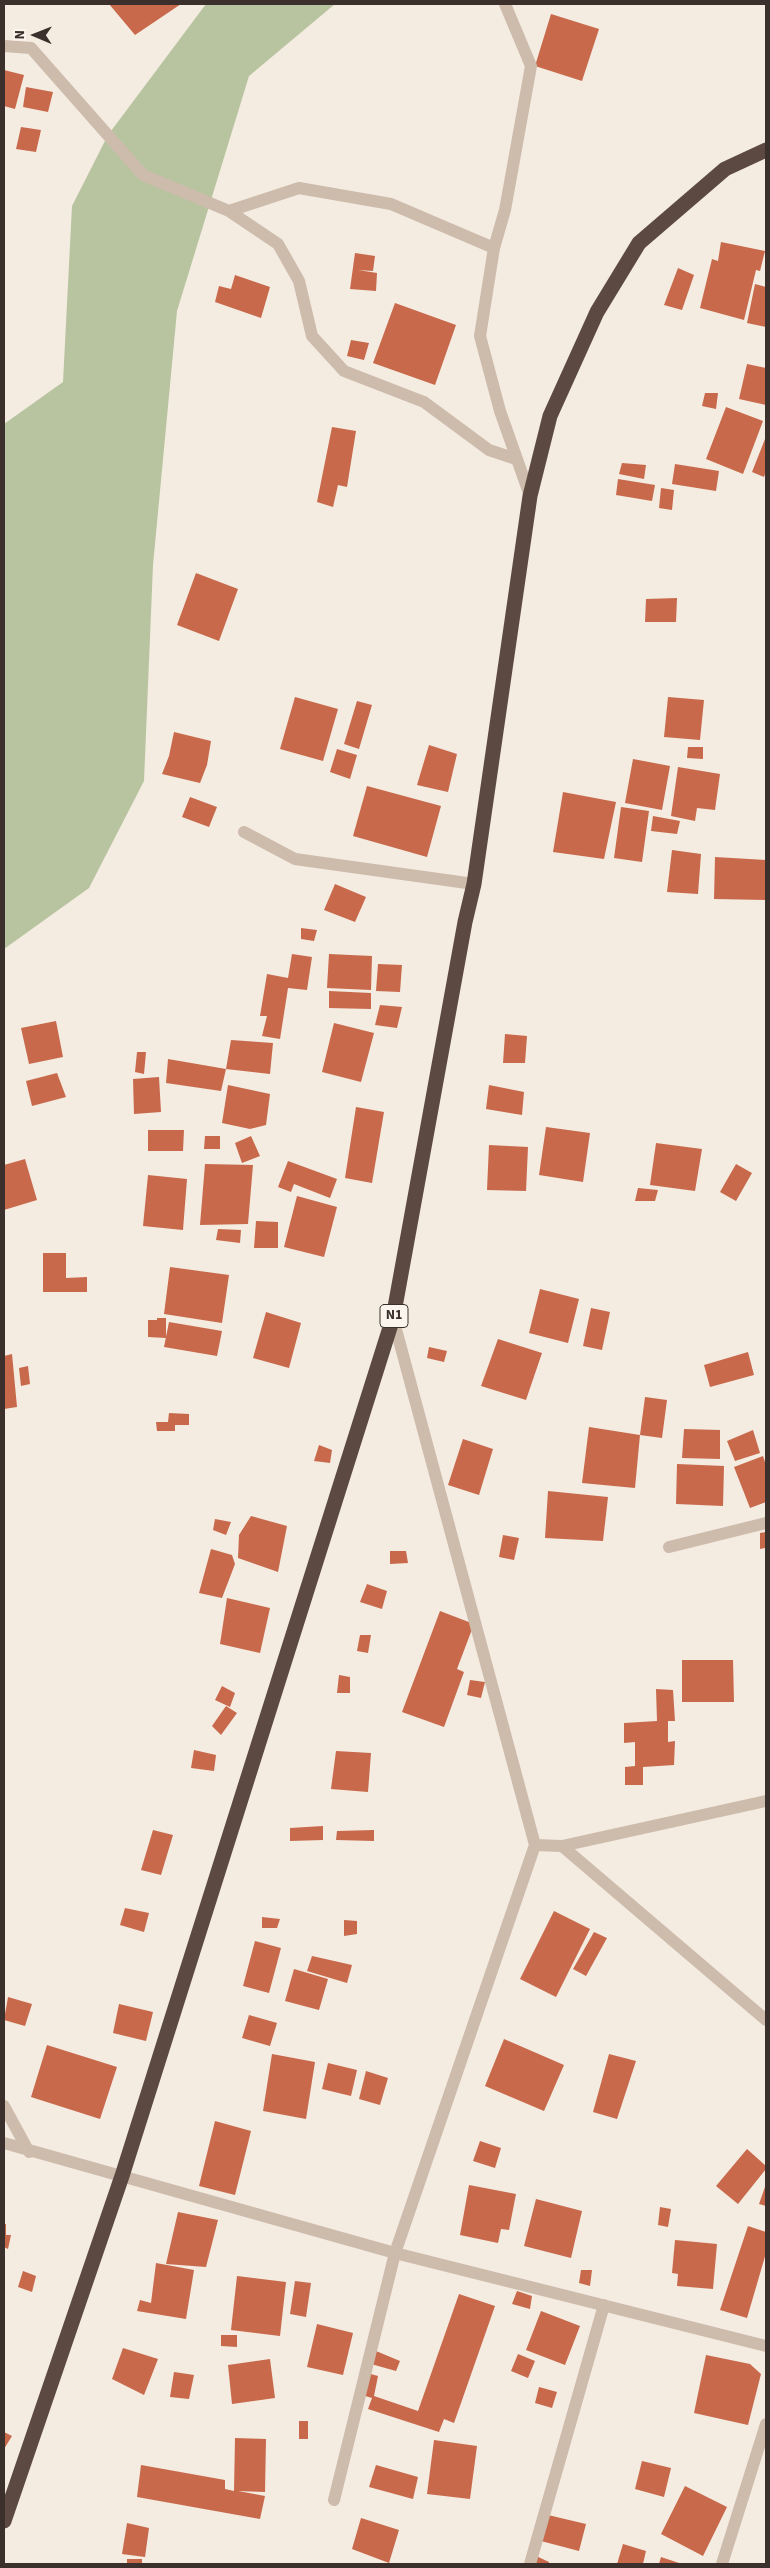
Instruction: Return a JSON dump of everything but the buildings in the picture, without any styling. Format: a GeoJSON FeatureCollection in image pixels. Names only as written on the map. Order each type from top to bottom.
{"type":"FeatureCollection","features":[{"type":"Feature","properties":{"kind":"highway","name":"N1"},"geometry":{"type":"LineString","coordinates":[[4,2521],[122,2176],[393,1318],[465,922],[474,884],[530,496],[550,416],[597,312],[639,243],[725,169],[766,150]]}},
{"type":"Feature","properties":{"kind":"street"},"geometry":{"type":"LineString","coordinates":[[505,4],[530,66],[504,210],[494,248],[480,336],[516,459],[530,496]]}},
{"type":"Feature","properties":{"kind":"street"},"geometry":{"type":"LineString","coordinates":[[4,46],[31,48],[143,175],[229,210],[278,244],[299,281],[312,336],[344,371],[424,402],[489,450],[516,459]]}},
{"type":"Feature","properties":{"kind":"street"},"geometry":{"type":"LineString","coordinates":[[229,210],[299,188],[391,204],[494,248]]}},
{"type":"Feature","properties":{"kind":"street"},"geometry":{"type":"LineString","coordinates":[[244,832],[295,859],[474,884]]}},
{"type":"Feature","properties":{"kind":"street"},"geometry":{"type":"LineString","coordinates":[[334,2500],[396,2253],[535,1845],[393,1318]]}},
{"type":"Feature","properties":{"kind":"street"},"geometry":{"type":"LineString","coordinates":[[669,1547],[766,1524]]}},
{"type":"Feature","properties":{"kind":"street"},"geometry":{"type":"LineString","coordinates":[[535,1845],[562,1846],[766,1801]]}},
{"type":"Feature","properties":{"kind":"street"},"geometry":{"type":"LineString","coordinates":[[562,1846],[766,2020]]}},
{"type":"Feature","properties":{"kind":"street"},"geometry":{"type":"LineString","coordinates":[[4,2106],[29,2152]]}},
{"type":"Feature","properties":{"kind":"street"},"geometry":{"type":"LineString","coordinates":[[4,2144],[396,2253],[766,2346]]}},
{"type":"Feature","properties":{"kind":"street"},"geometry":{"type":"LineString","coordinates":[[530,2564],[604,2305]]}},
{"type":"Feature","properties":{"kind":"street"},"geometry":{"type":"LineString","coordinates":[[722,2564],[766,2424]]}},
{"type":"Feature","properties":{"kind":"green space"},"geometry":{"type":"Polygon","coordinates":[[[206,4],[335,4],[249,76],[177,311],[153,565],[144,781],[89,888],[4,949],[4,424],[63,382],[72,206],[108,135],[206,4]]]}}]}
